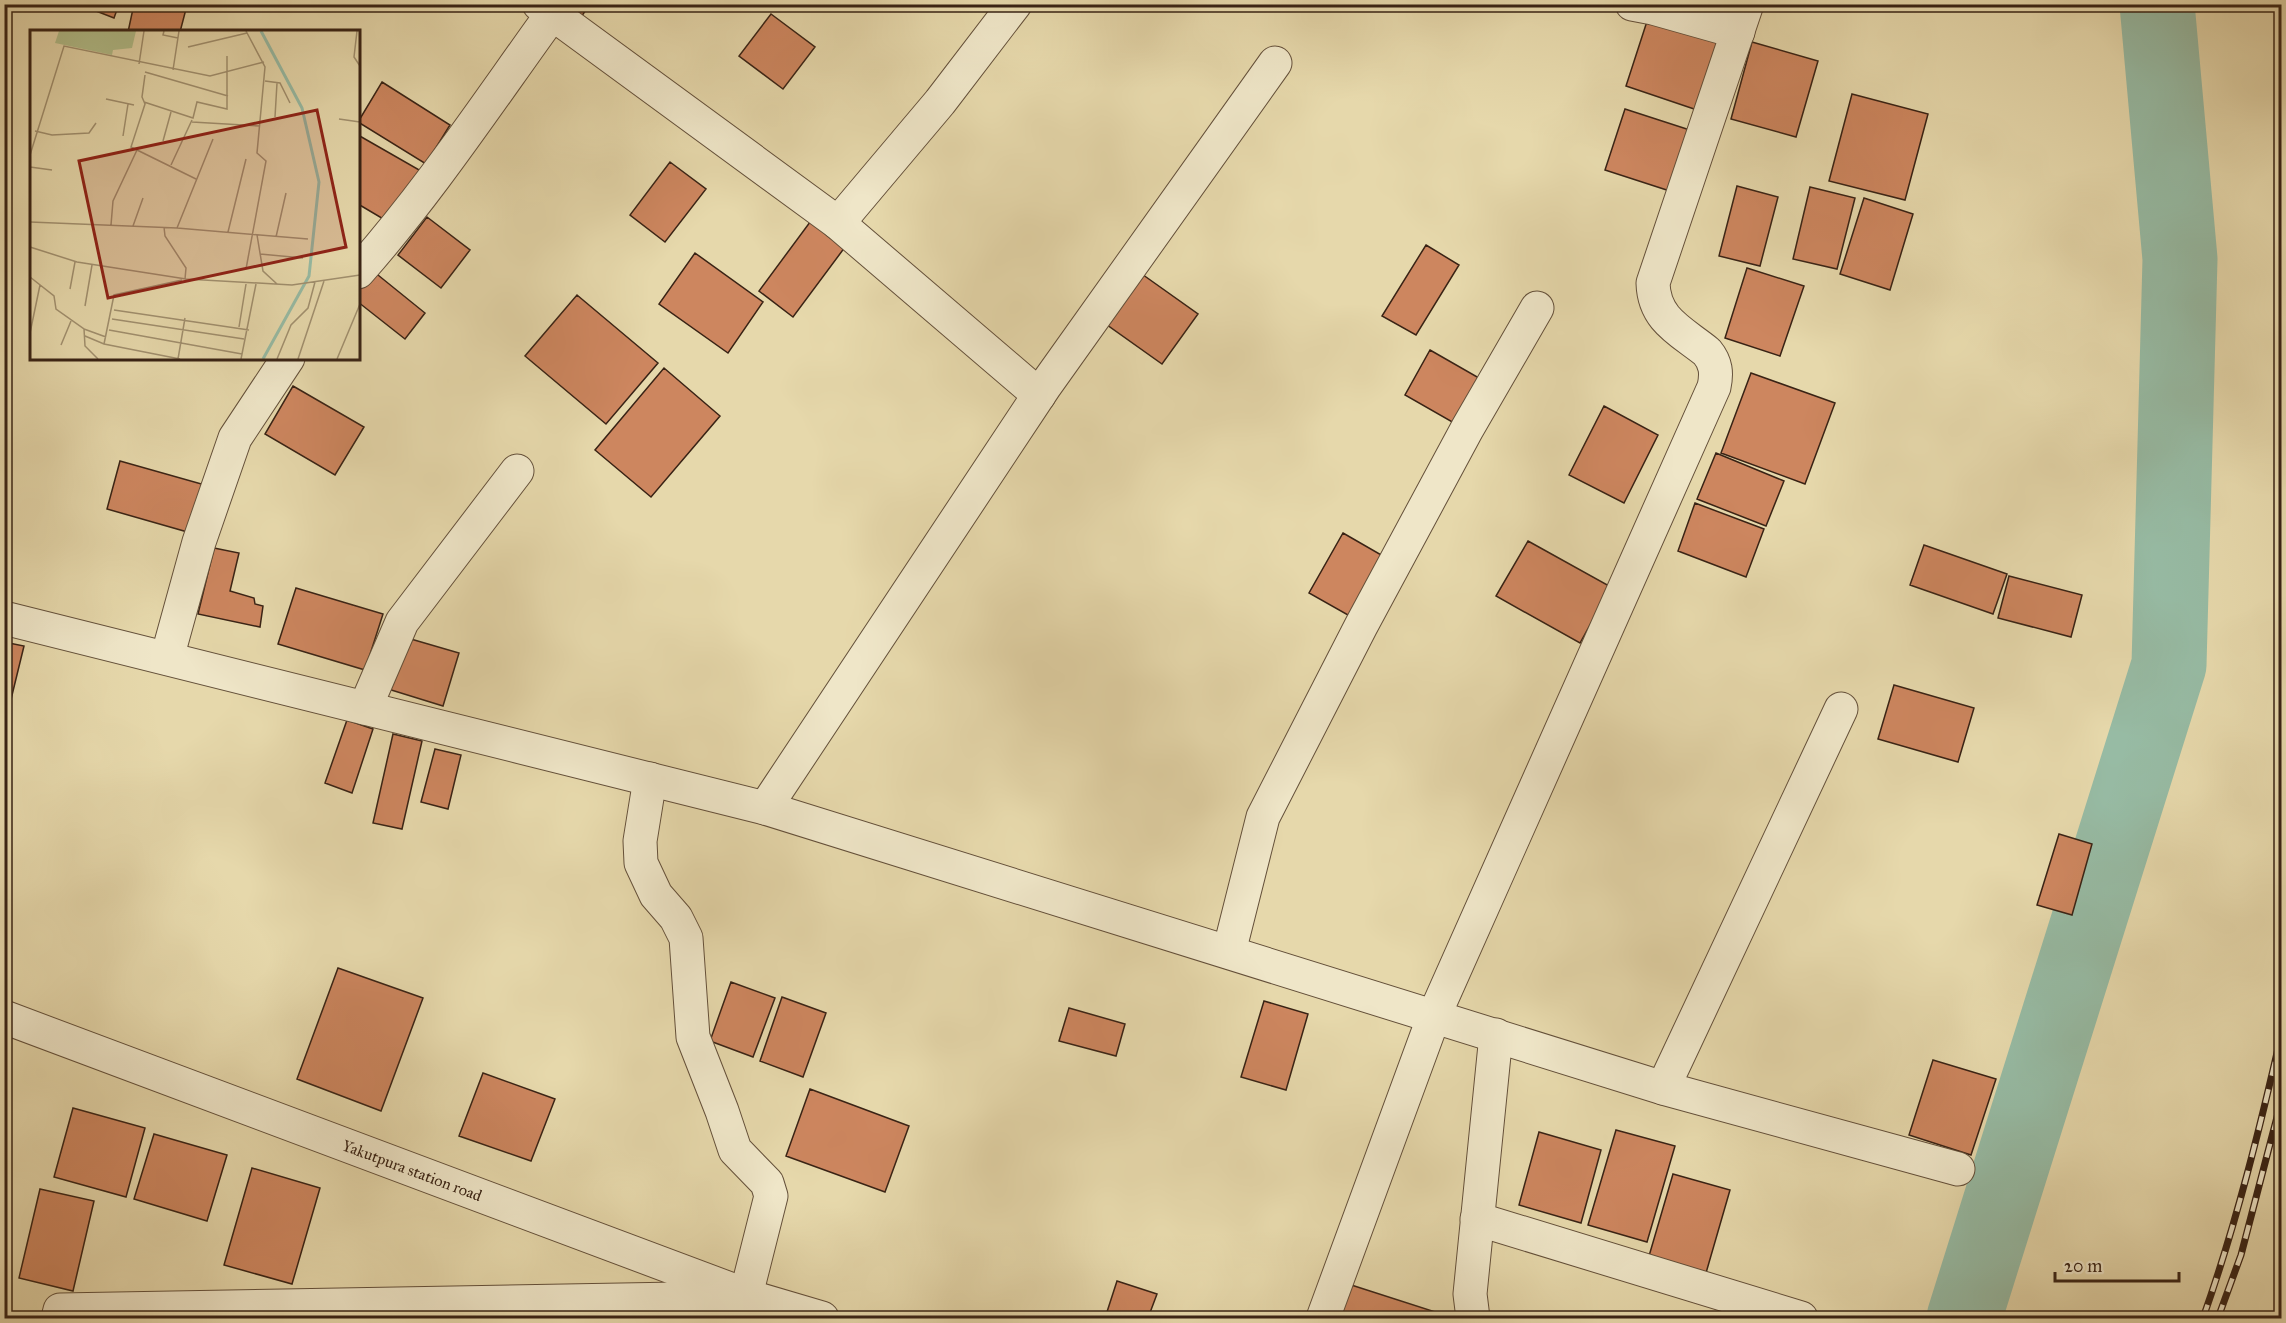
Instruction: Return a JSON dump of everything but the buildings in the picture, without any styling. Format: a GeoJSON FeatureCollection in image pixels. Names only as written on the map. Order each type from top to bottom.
{"type":"FeatureCollection","features":[{"type":"Feature","properties":{"kind":"street"},"geometry":{"type":"LineString","coordinates":[[838,223],[940,102],[1015,4]]}},
{"type":"Feature","properties":{"kind":"street"},"geometry":{"type":"LineString","coordinates":[[1323,1318],[1434,1016],[1714,387],[1717,374],[1712,358],[1665,320],[1653,299],[1653,283],[1743,18],[1632,4]]}},
{"type":"Feature","properties":{"kind":"street"},"geometry":{"type":"LineString","coordinates":[[360,269],[436,174],[545,9],[838,223],[1039,395]]}},
{"type":"Feature","properties":{"kind":"street"},"geometry":{"type":"LineString","coordinates":[[765,808],[1039,395],[1275,63]]}},
{"type":"Feature","properties":{"kind":"street"},"geometry":{"type":"LineString","coordinates":[[1229,952],[1263,817],[1372,605],[1467,429],[1537,308]]}},
{"type":"Feature","properties":{"kind":"street"},"geometry":{"type":"LineString","coordinates":[[167,658],[199,542],[235,438],[287,360]]}},
{"type":"Feature","properties":{"kind":"street"},"geometry":{"type":"LineString","coordinates":[[365,708],[402,622],[517,471]]}},
{"type":"Feature","properties":{"kind":"street"},"geometry":{"type":"LineString","coordinates":[[4,618],[765,808],[1664,1088],[1958,1169]]}},
{"type":"Feature","properties":{"kind":"street"},"geometry":{"type":"LineString","coordinates":[[1664,1088],[1841,709]]}},
{"type":"Feature","properties":{"kind":"street"},"geometry":{"type":"LineString","coordinates":[[58,1318],[60,1311],[750,1297],[771,1196],[767,1183],[735,1150],[693,1037],[686,938],[676,918],[656,895],[641,863],[640,841],[650,779]]}},
{"type":"Feature","properties":{"kind":"street","name":"Yakutpura station road"},"geometry":{"type":"LineString","coordinates":[[4,1017],[750,1297],[822,1318]]}},
{"type":"Feature","properties":{"kind":"street"},"geometry":{"type":"LineString","coordinates":[[1473,1318],[1470,1293],[1496,1035]]}},
{"type":"Feature","properties":{"kind":"street"},"geometry":{"type":"LineString","coordinates":[[1477,1219],[1801,1318]]}},
{"type":"Feature","properties":{"kind":"waterway"},"geometry":{"type":"LineString","coordinates":[[1964,1318],[2169,665],[2180,259],[2157,4]]}},
{"type":"Feature","properties":{"kind":"railway"},"geometry":{"type":"LineString","coordinates":[[2203,1318],[2247,1176],[2282,1031]]}},
{"type":"Feature","properties":{"kind":"railway"},"geometry":{"type":"LineString","coordinates":[[2218,1318],[2241,1255],[2282,1098]]}}]}
